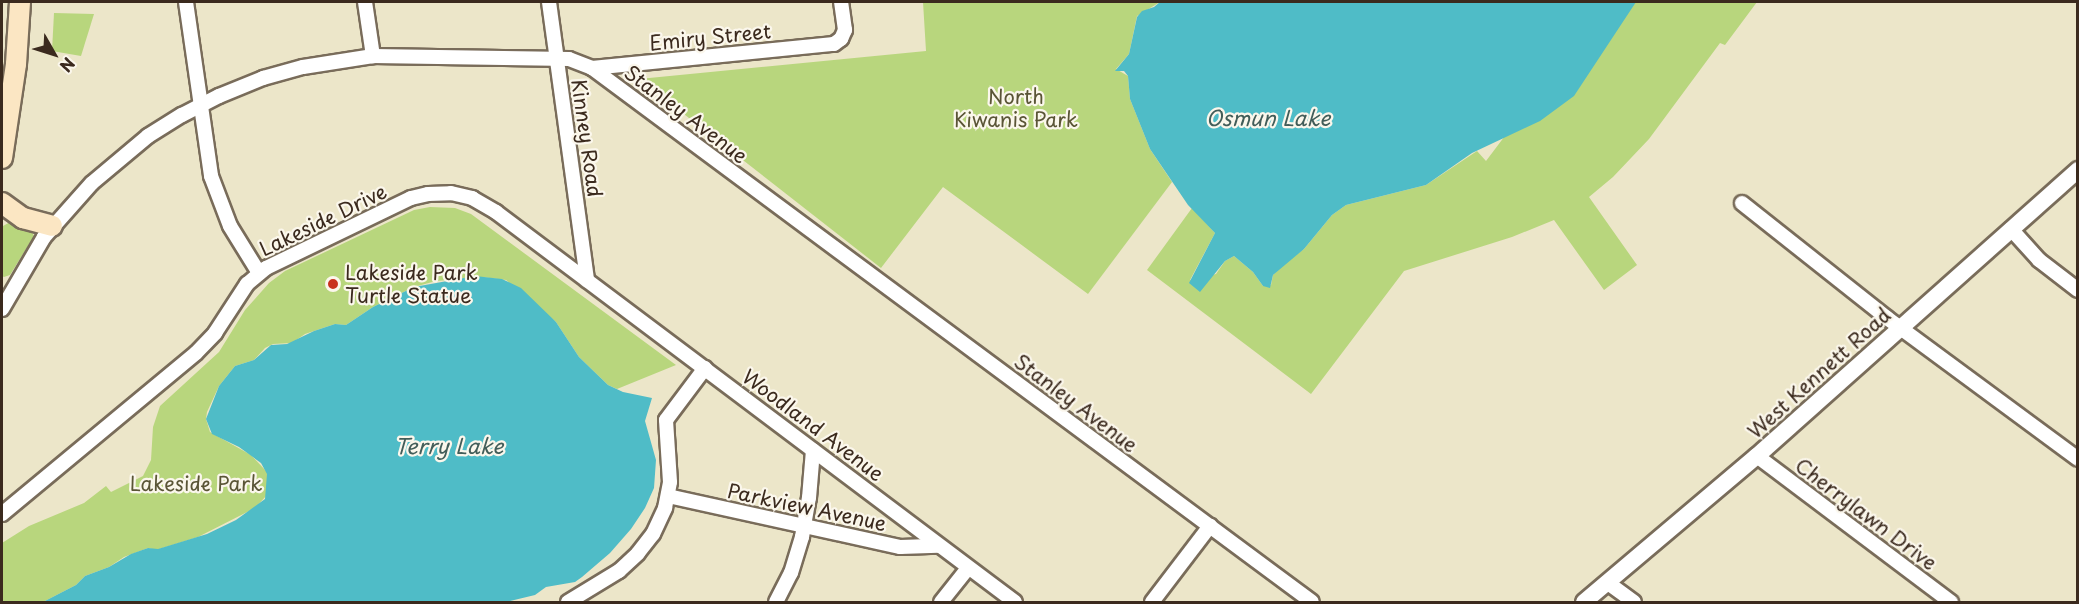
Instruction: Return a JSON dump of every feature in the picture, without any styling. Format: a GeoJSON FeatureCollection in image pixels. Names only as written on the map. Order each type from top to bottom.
{"type":"FeatureCollection","features":[{"type":"Feature","properties":{"kind":"main road"},"geometry":{"type":"LineString","coordinates":[[2,158],[17,54],[20,2]]}},
{"type":"Feature","properties":{"kind":"main road"},"geometry":{"type":"LineString","coordinates":[[2,203],[23,218],[52,226]]}},
{"type":"Feature","properties":{"kind":"street"},"geometry":{"type":"LineString","coordinates":[[186,2],[209,168],[219,200],[234,235],[259,273]]}},
{"type":"Feature","properties":{"kind":"street"},"geometry":{"type":"LineString","coordinates":[[365,2],[373,56]]}},
{"type":"Feature","properties":{"kind":"street","name":"Kinney Road"},"geometry":{"type":"LineString","coordinates":[[549,2],[587,280]]}},
{"type":"Feature","properties":{"kind":"street","name":"Emiry Street"},"geometry":{"type":"LineString","coordinates":[[592,68],[831,44],[841,39],[845,30],[841,2]]}},
{"type":"Feature","properties":{"kind":"street","name":"Stanley Avenue"},"geometry":{"type":"LineString","coordinates":[[2,309],[27,264],[52,226],[92,183],[120,158],[165,125],[200,105],[244,85],[284,72],[373,56],[556,57],[576,60],[592,68],[1312,603]]}},
{"type":"Feature","properties":{"kind":"street","name":"West Kennett Road"},"geometry":{"type":"LineString","coordinates":[[1584,603],[1756,456],[2078,170]]}},
{"type":"Feature","properties":{"kind":"street","name":"Lakeside Drive"},"geometry":{"type":"LineString","coordinates":[[2,514],[196,353],[215,333],[241,292],[259,273],[282,258],[405,201],[422,195],[443,193],[465,196],[484,204],[587,280]]}},
{"type":"Feature","properties":{"kind":"street"},"geometry":{"type":"LineString","coordinates":[[1742,203],[1901,327],[2078,459]]}},
{"type":"Feature","properties":{"kind":"street"},"geometry":{"type":"LineString","coordinates":[[2011,229],[2043,264],[2078,290]]}},
{"type":"Feature","properties":{"kind":"street","name":"Woodland Avenue"},"geometry":{"type":"LineString","coordinates":[[587,280],[1015,603]]}},
{"type":"Feature","properties":{"kind":"street"},"geometry":{"type":"LineString","coordinates":[[568,603],[611,577],[638,553],[658,525],[668,496],[671,466],[664,429],[666,420],[705,368]]}},
{"type":"Feature","properties":{"kind":"street"},"geometry":{"type":"LineString","coordinates":[[776,603],[790,573],[805,526],[813,450]]}},
{"type":"Feature","properties":{"kind":"street","name":"Cherrylawn Drive"},"geometry":{"type":"LineString","coordinates":[[1756,456],[1951,603]]}},
{"type":"Feature","properties":{"kind":"street","name":"Parkview Avenue"},"geometry":{"type":"LineString","coordinates":[[668,496],[900,547],[938,546]]}},
{"type":"Feature","properties":{"kind":"street"},"geometry":{"type":"LineString","coordinates":[[1152,603],[1210,526]]}},
{"type":"Feature","properties":{"kind":"street"},"geometry":{"type":"LineString","coordinates":[[941,603],[968,568]]}},
{"type":"Feature","properties":{"kind":"street"},"geometry":{"type":"LineString","coordinates":[[1608,583],[1634,603]]}},
{"type":"Feature","properties":{"kind":"green space","name":"North Kiwanis Park"},"geometry":{"type":"Polygon","coordinates":[[[923,2],[1160,2],[1137,16],[1129,54],[1116,69],[1128,76],[1130,99],[1150,149],[1172,182],[1088,294],[943,187],[881,268],[639,79],[926,51],[923,2]]]}},
{"type":"Feature","properties":{"kind":"green space"},"geometry":{"type":"Polygon","coordinates":[[[1606,2],[1757,2],[1725,45],[1720,43],[1649,139],[1613,177],[1589,197],[1637,265],[1604,290],[1554,220],[1512,237],[1404,271],[1311,394],[1147,270],[1192,208],[1215,233],[1190,280],[1216,274],[1225,261],[1234,256],[1253,272],[1263,286],[1271,285],[1273,275],[1282,265],[1304,249],[1332,215],[1346,205],[1426,185],[1477,151],[1486,161],[1606,2]]]}},
{"type":"Feature","properties":{"kind":"green space"},"geometry":{"type":"Polygon","coordinates":[[[54,13],[94,14],[81,56],[52,51],[54,13]]]}},
{"type":"Feature","properties":{"kind":"green space","name":"Lakeside Park"},"geometry":{"type":"Polygon","coordinates":[[[430,207],[455,208],[471,214],[676,365],[617,389],[608,385],[579,357],[556,322],[506,280],[482,277],[436,281],[414,287],[373,307],[346,325],[335,324],[305,334],[292,343],[273,344],[265,348],[254,360],[235,366],[219,386],[206,419],[210,432],[251,455],[267,472],[267,495],[255,508],[198,537],[156,550],[148,548],[124,557],[109,567],[85,576],[76,585],[43,602],[2,602],[2,543],[29,526],[84,503],[106,486],[111,492],[143,476],[151,460],[153,427],[160,406],[219,352],[245,310],[269,283],[285,271],[414,210],[430,207]]]}},
{"type":"Feature","properties":{"kind":"green space"},"geometry":{"type":"Polygon","coordinates":[[[12,221],[31,230],[34,236],[10,275],[4,277],[2,276],[3,226],[12,221]]]}},
{"type":"Feature","properties":{"kind":"water","name":"Osmun Lake"},"geometry":{"type":"Polygon","coordinates":[[[1160,2],[1636,2],[1574,96],[1540,121],[1472,153],[1426,185],[1346,205],[1332,215],[1304,249],[1273,275],[1270,288],[1263,286],[1253,272],[1234,256],[1225,261],[1200,292],[1189,283],[1215,233],[1188,205],[1150,149],[1130,99],[1128,76],[1124,71],[1115,71],[1129,54],[1137,17],[1142,11],[1160,2]]]}},
{"type":"Feature","properties":{"kind":"water","name":"Terry Lake"},"geometry":{"type":"Polygon","coordinates":[[[475,276],[502,279],[521,288],[556,322],[579,357],[608,385],[623,392],[652,398],[645,421],[656,460],[654,488],[645,508],[631,529],[610,553],[582,577],[575,582],[546,587],[535,595],[506,602],[43,602],[76,585],[85,576],[109,567],[131,554],[148,548],[158,549],[207,534],[236,520],[265,499],[267,474],[261,463],[239,447],[212,434],[206,419],[219,386],[235,366],[254,360],[271,345],[287,344],[335,324],[346,325],[373,307],[414,287],[475,276]]]}},
{"type":"Feature","properties":{"kind":"place","name":"Lakeside Park Turtle Statue"},"geometry":{"type":"Point","coordinates":[333,284]}}]}
